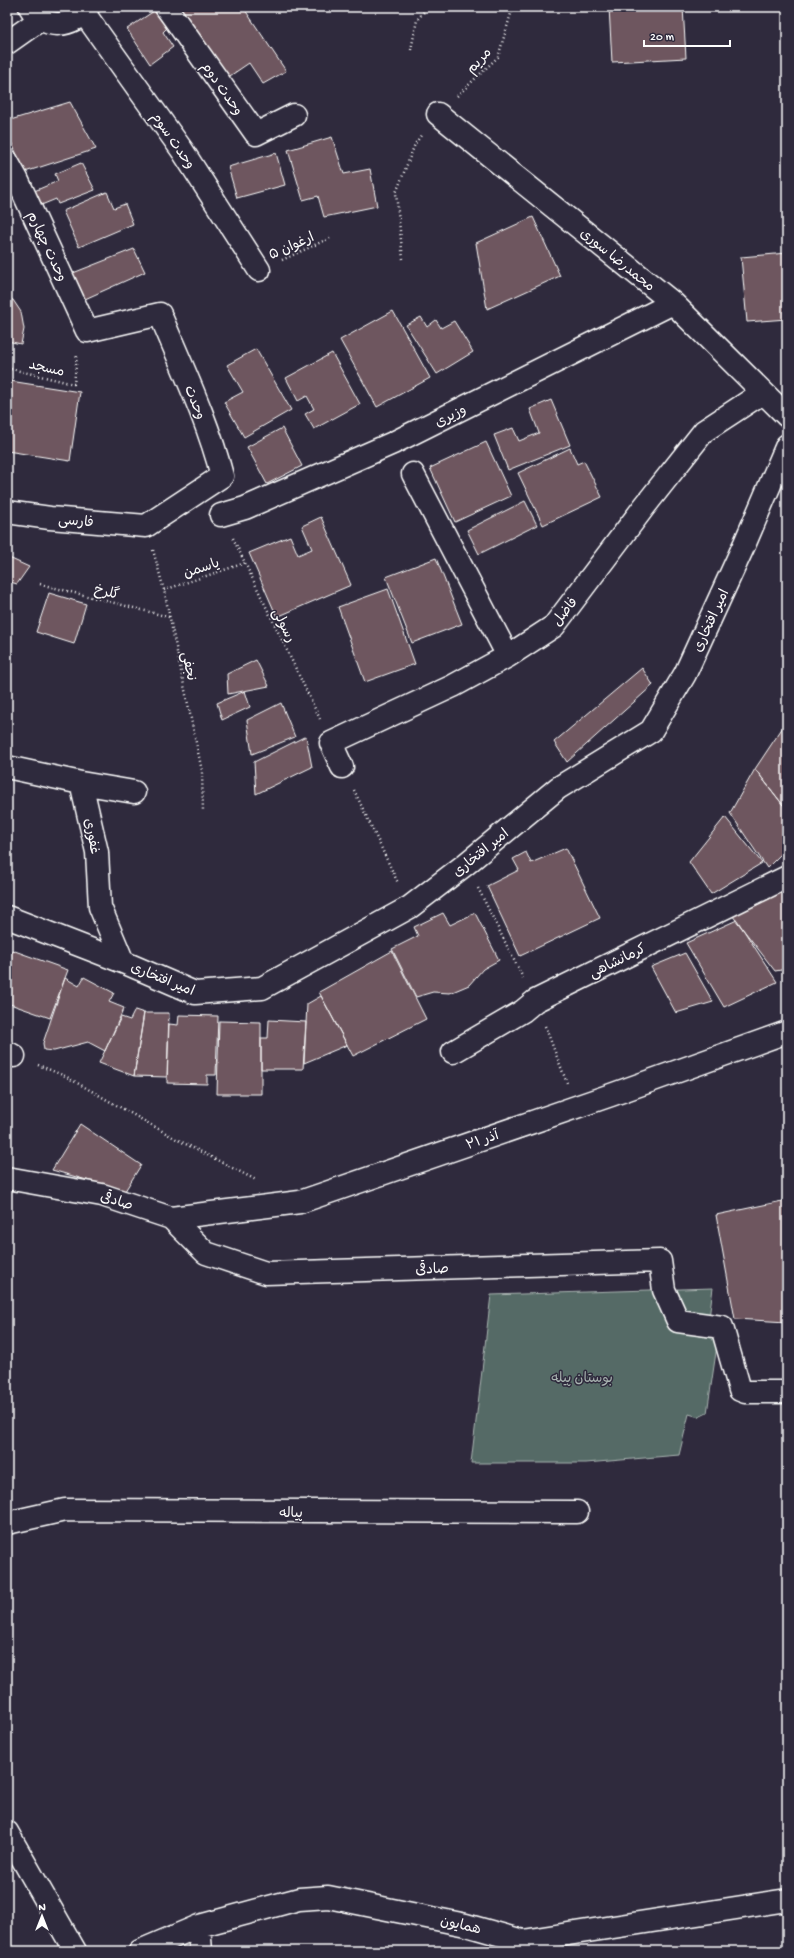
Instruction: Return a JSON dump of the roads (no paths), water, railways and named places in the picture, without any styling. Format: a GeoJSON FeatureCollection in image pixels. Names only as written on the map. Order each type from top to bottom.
{"type":"FeatureCollection","features":[{"type":"Feature","properties":{"kind":"street","name":"وحدت دوم"},"geometry":{"type":"LineString","coordinates":[[166,7],[256,134],[294,115]]}},
{"type":"Feature","properties":{"kind":"street"},"geometry":{"type":"LineString","coordinates":[[7,43],[35,13],[50,23],[64,24],[78,19],[86,10]]}},
{"type":"Feature","properties":{"kind":"street","name":"وحدت سوم"},"geometry":{"type":"LineString","coordinates":[[86,10],[182,150],[259,270]]}},
{"type":"Feature","properties":{"kind":"street","name":"محمدرضا سوری"},"geometry":{"type":"LineString","coordinates":[[438,114],[673,303],[762,393],[787,416]]}},
{"type":"Feature","properties":{"kind":"street","name":"وحدت چهارم"},"geometry":{"type":"LineString","coordinates":[[7,162],[17,179],[87,331]]}},
{"type":"Feature","properties":{"kind":"street","name":"وزیری"},"geometry":{"type":"LineString","coordinates":[[221,515],[245,508],[394,443],[673,303]]}},
{"type":"Feature","properties":{"kind":"street","name":"وحدت"},"geometry":{"type":"LineString","coordinates":[[87,331],[160,314],[216,454],[222,476],[146,526]]}},
{"type":"Feature","properties":{"kind":"street","name":"فاضل"},"geometry":{"type":"LineString","coordinates":[[342,767],[331,743],[453,686],[508,656],[554,626],[644,507],[704,431],[762,393]]}},
{"type":"Feature","properties":{"kind":"street","name":"امیر افتخاری"},"geometry":{"type":"LineString","coordinates":[[7,917],[123,962],[195,993],[262,988],[410,907],[466,864],[558,788],[651,731],[685,674],[745,543],[787,445]]}},
{"type":"Feature","properties":{"kind":"street"},"geometry":{"type":"LineString","coordinates":[[413,474],[508,656]]}},
{"type":"Feature","properties":{"kind":"street","name":"فارسی"},"geometry":{"type":"LineString","coordinates":[[7,512],[50,518],[146,526]]}},
{"type":"Feature","properties":{"kind":"street"},"geometry":{"type":"LineString","coordinates":[[7,767],[81,783],[134,792]]}},
{"type":"Feature","properties":{"kind":"street","name":"غفوری"},"geometry":{"type":"LineString","coordinates":[[81,783],[97,852],[100,907],[123,962]]}},
{"type":"Feature","properties":{"kind":"street","name":"کرمانشاهی"},"geometry":{"type":"LineString","coordinates":[[454,1052],[523,1011],[534,1001],[787,877]]}},
{"type":"Feature","properties":{"kind":"street","name":"۲۱ آذر"},"geometry":{"type":"LineString","coordinates":[[171,1218],[300,1202],[611,1095],[787,1032]]}},
{"type":"Feature","properties":{"kind":"street","name":"صادقی"},"geometry":{"type":"LineString","coordinates":[[7,1178],[102,1195],[171,1218],[206,1253],[266,1273],[660,1261],[664,1290],[678,1321],[722,1328],[740,1390],[745,1392],[787,1392]]}},
{"type":"Feature","properties":{"kind":"street","name":"پیاله"},"geometry":{"type":"LineString","coordinates":[[7,1523],[65,1510],[577,1512]]}},
{"type":"Feature","properties":{"kind":"street"},"geometry":{"type":"LineString","coordinates":[[7,1832],[75,1951]]}},
{"type":"Feature","properties":{"kind":"street","name":"همایون"},"geometry":{"type":"LineString","coordinates":[[140,1951],[199,1926],[299,1899],[328,1897],[466,1924],[529,1946],[787,1900]]}},
{"type":"Feature","properties":{"kind":"street"},"geometry":{"type":"LineString","coordinates":[[199,1926],[202,1951]]}},
{"type":"Feature","properties":{"kind":"park label","name":"بوستان پیله"},"geometry":{"type":"Point","coordinates":[582,1377]}}]}
